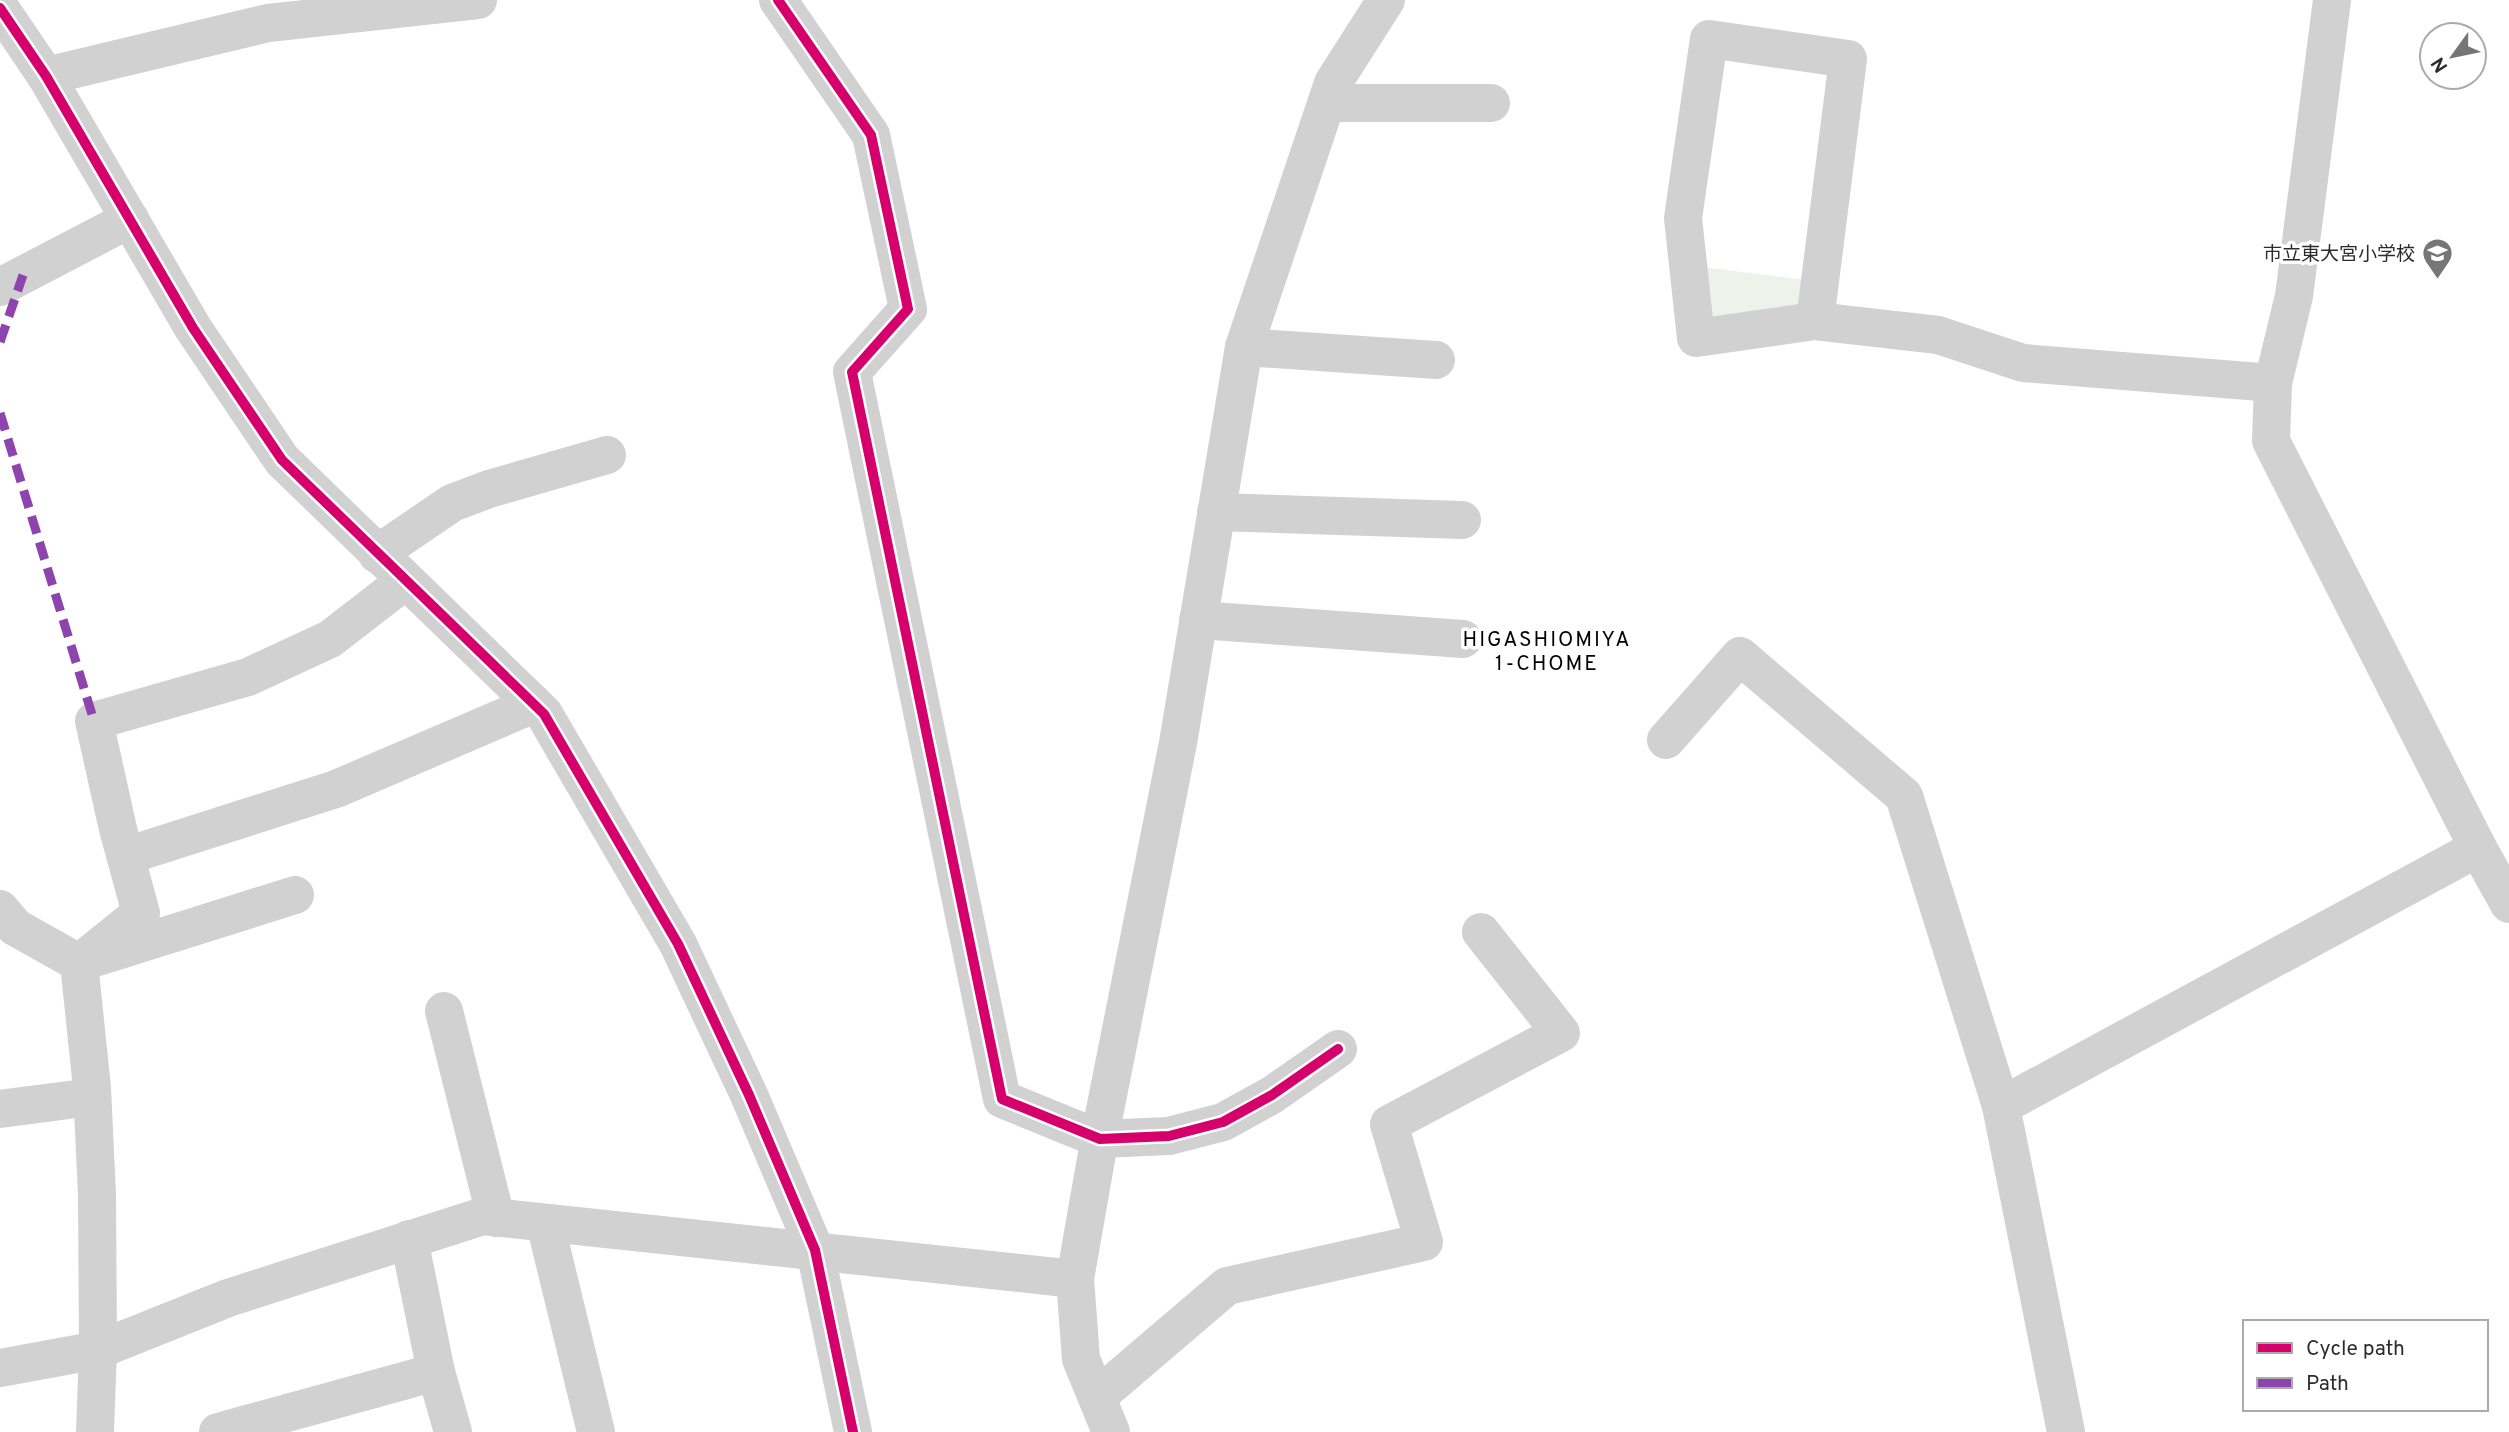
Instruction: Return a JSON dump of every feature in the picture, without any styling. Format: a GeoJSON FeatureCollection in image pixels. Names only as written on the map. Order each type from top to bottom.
{"type":"FeatureCollection","features":[{"type":"Feature","properties":{"kind":"street"},"geometry":{"type":"LineString","coordinates":[[46,76],[262,12],[478,0]]}},
{"type":"Feature","properties":{"kind":"street"},"geometry":{"type":"LineString","coordinates":[[778,0],[871,135],[908,309],[852,372],[1002,1099],[1100,1139],[1169,1136],[1223,1122],[1272,1095],[1338,1049]]}},
{"type":"Feature","properties":{"kind":"street"},"geometry":{"type":"LineString","coordinates":[[1111,1432],[1081,1359],[1076,1279],[1100,1139],[1178,743],[1244,347],[1333,83],[1386,0]]}},
{"type":"Feature","properties":{"kind":"street"},"geometry":{"type":"LineString","coordinates":[[2332,0],[2294,296],[2273,383],[2271,441],[2509,904]]}},
{"type":"Feature","properties":{"kind":"street"},"geometry":{"type":"LineString","coordinates":[[0,8],[46,76],[192,328],[282,460],[544,715],[678,944],[749,1095],[815,1250],[853,1432]]}},
{"type":"Feature","properties":{"kind":"street"},"geometry":{"type":"LineString","coordinates":[[1815,321],[1848,59],[1709,39],[1683,218],[1696,338],[1815,321],[1938,335],[2024,363],[2273,383]]}},
{"type":"Feature","properties":{"kind":"street"},"geometry":{"type":"LineString","coordinates":[[1327,103],[1491,103]]}},
{"type":"Feature","properties":{"kind":"street"},"geometry":{"type":"LineString","coordinates":[[0,286],[130,219]]}},
{"type":"Feature","properties":{"kind":"street"},"geometry":{"type":"LineString","coordinates":[[1244,347],[1436,360]]}},
{"type":"Feature","properties":{"kind":"street"},"geometry":{"type":"LineString","coordinates":[[377,554],[452,503],[489,489],[607,455]]}},
{"type":"Feature","properties":{"kind":"street"},"geometry":{"type":"LineString","coordinates":[[1216,512],[1462,520]]}},
{"type":"Feature","properties":{"kind":"street"},"geometry":{"type":"LineString","coordinates":[[79,963],[141,913],[94,721],[248,677],[330,639],[405,582]]}},
{"type":"Feature","properties":{"kind":"street"},"geometry":{"type":"LineString","coordinates":[[1198,620],[1463,639]]}},
{"type":"Feature","properties":{"kind":"street"},"geometry":{"type":"LineString","coordinates":[[1667,740],[1740,656],[1904,796],[2001,1106],[2066,1432]]}},
{"type":"Feature","properties":{"kind":"street"},"geometry":{"type":"LineString","coordinates":[[126,856],[336,789],[534,704]]}},
{"type":"Feature","properties":{"kind":"street"},"geometry":{"type":"LineString","coordinates":[[2001,1106],[2478,848]]}},
{"type":"Feature","properties":{"kind":"street"},"geometry":{"type":"LineString","coordinates":[[0,909],[15,928],[79,963],[295,895]]}},
{"type":"Feature","properties":{"kind":"street"},"geometry":{"type":"LineString","coordinates":[[1097,1397],[1227,1286],[1424,1242],[1389,1124],[1561,1033],[1481,932]]}},
{"type":"Feature","properties":{"kind":"street"},"geometry":{"type":"LineString","coordinates":[[79,963],[92,1097],[97,1195],[98,1350],[95,1432]]}},
{"type":"Feature","properties":{"kind":"street"},"geometry":{"type":"LineString","coordinates":[[444,1012],[496,1218]]}},
{"type":"Feature","properties":{"kind":"street"},"geometry":{"type":"LineString","coordinates":[[0,1109],[92,1097]]}},
{"type":"Feature","properties":{"kind":"street"},"geometry":{"type":"LineString","coordinates":[[0,1368],[98,1350],[228,1298],[483,1216],[1076,1279]]}},
{"type":"Feature","properties":{"kind":"street"},"geometry":{"type":"LineString","coordinates":[[545,1223],[596,1432]]}},
{"type":"Feature","properties":{"kind":"street"},"geometry":{"type":"LineString","coordinates":[[409,1239],[436,1372],[453,1432]]}},
{"type":"Feature","properties":{"kind":"street"},"geometry":{"type":"LineString","coordinates":[[218,1432],[436,1372]]}},
{"type":"Feature","properties":{"kind":"shaded area"},"geometry":{"type":"Polygon","coordinates":[[[1703,267],[1806,280],[1804,299],[1791,314],[1711,327],[1703,267]]]}},
{"type":"Feature","properties":{"kind":"marked path"},"geometry":{"type":"LineString","coordinates":[[0,342],[23,275]]}},
{"type":"Feature","properties":{"kind":"marked path"},"geometry":{"type":"LineString","coordinates":[[0,413],[94,721]]}},
{"type":"Feature","properties":{"kind":"cycle path"},"geometry":{"type":"LineString","coordinates":[[778,0],[871,135],[908,309],[852,372],[1002,1099],[1100,1139],[1169,1136],[1223,1122],[1272,1095],[1338,1049]]}},
{"type":"Feature","properties":{"kind":"cycle path"},"geometry":{"type":"LineString","coordinates":[[0,8],[46,76],[193,328],[282,460],[544,714],[678,944],[749,1095],[815,1250],[853,1432]]}},
{"type":"Feature","properties":{"kind":"place","name":"市立東大宮小学校"},"geometry":{"type":"Point","coordinates":[2438,280]}},
{"type":"Feature","properties":{"kind":"district","name":"HIGASHIOMIYA 1-CHOME"},"geometry":{"type":"Point","coordinates":[1547,651]}}]}
